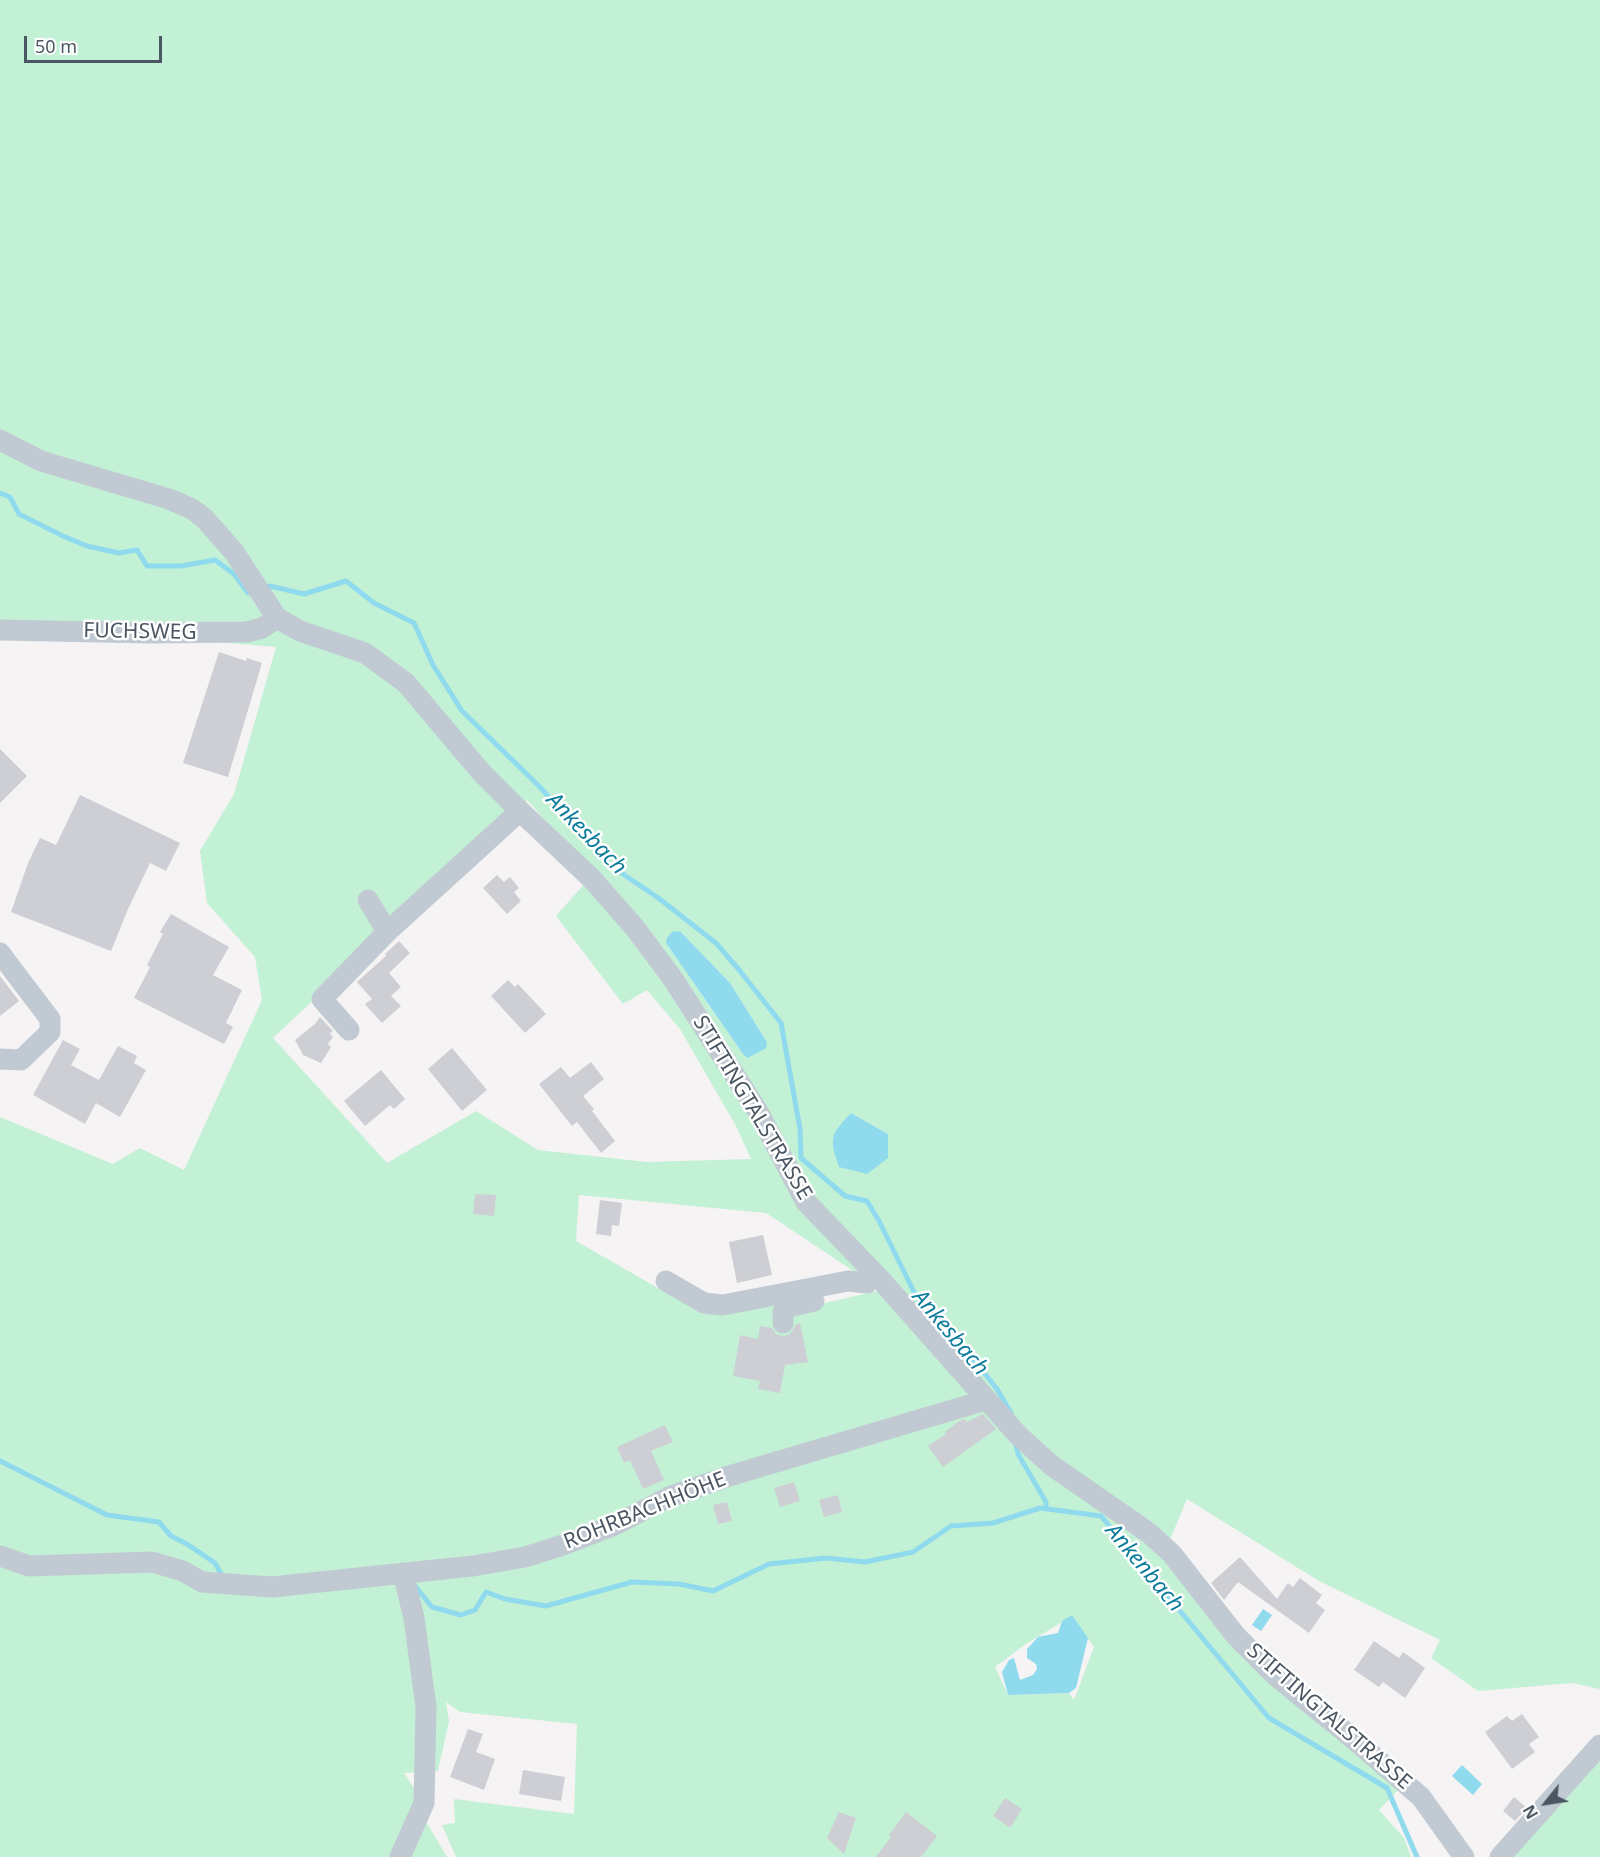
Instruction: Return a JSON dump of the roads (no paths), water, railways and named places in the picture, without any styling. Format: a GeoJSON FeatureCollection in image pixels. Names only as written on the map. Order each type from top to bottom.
{"type":"FeatureCollection","features":[{"type":"Feature","properties":{"kind":"street","name":"STIFTINGTALSTRASSE"},"geometry":{"type":"LineString","coordinates":[[0,440],[41,461],[192,508],[234,552],[277,618],[300,631],[364,653],[406,683],[481,772],[592,879],[635,928],[673,980],[757,1110],[806,1202],[874,1281],[1018,1435],[1051,1465],[1149,1533],[1172,1554],[1236,1636],[1276,1676],[1421,1797],[1464,1857]]}},
{"type":"Feature","properties":{"kind":"street","name":"FUCHSWEG"},"geometry":{"type":"LineString","coordinates":[[0,630],[247,632],[262,628],[277,618]]}},
{"type":"Feature","properties":{"kind":"street"},"geometry":{"type":"LineString","coordinates":[[349,1030],[322,999],[387,932],[520,811]]}},
{"type":"Feature","properties":{"kind":"street"},"geometry":{"type":"LineString","coordinates":[[368,900],[387,932]]}},
{"type":"Feature","properties":{"kind":"street"},"geometry":{"type":"LineString","coordinates":[[0,953],[50,1018],[50,1032],[21,1060],[0,1059]]}},
{"type":"Feature","properties":{"kind":"street"},"geometry":{"type":"LineString","coordinates":[[666,1281],[704,1303],[723,1305],[848,1281],[874,1281]]}},
{"type":"Feature","properties":{"kind":"street"},"geometry":{"type":"LineString","coordinates":[[783,1323],[783,1312],[788,1307],[840,1294],[874,1281]]}},
{"type":"Feature","properties":{"kind":"street","name":"ROHRBACHHÖHE"},"geometry":{"type":"LineString","coordinates":[[0,1556],[29,1566],[152,1562],[183,1571],[202,1582],[272,1587],[473,1566],[525,1557],[615,1525],[669,1497],[729,1476],[986,1400]]}},
{"type":"Feature","properties":{"kind":"street"},"geometry":{"type":"LineString","coordinates":[[400,1857],[424,1803],[426,1707],[414,1618],[403,1573]]}},
{"type":"Feature","properties":{"kind":"street"},"geometry":{"type":"LineString","coordinates":[[1500,1857],[1600,1745]]}},
{"type":"Feature","properties":{"kind":"water"},"geometry":{"type":"Polygon","coordinates":[[[673,931],[681,932],[730,983],[767,1042],[766,1048],[748,1058],[743,1054],[666,943],[673,931]]]}},
{"type":"Feature","properties":{"kind":"water"},"geometry":{"type":"Polygon","coordinates":[[[851,1113],[888,1134],[888,1158],[867,1174],[839,1167],[834,1149],[835,1132],[851,1113]]]}},
{"type":"Feature","properties":{"kind":"water"},"geometry":{"type":"Polygon","coordinates":[[[1263,1609],[1272,1615],[1261,1631],[1252,1625],[1263,1609]]]}},
{"type":"Feature","properties":{"kind":"water"},"geometry":{"type":"Polygon","coordinates":[[[1072,1615],[1088,1638],[1076,1688],[1069,1693],[1008,1695],[1002,1672],[1009,1660],[1014,1658],[1020,1680],[1033,1675],[1037,1669],[1036,1664],[1027,1658],[1027,1649],[1038,1637],[1058,1633],[1062,1621],[1072,1615]]]}},
{"type":"Feature","properties":{"kind":"water"},"geometry":{"type":"Polygon","coordinates":[[[1462,1765],[1482,1784],[1473,1795],[1452,1776],[1462,1765]]]}},
{"type":"Feature","properties":{"kind":"waterway","name":"Ankesbach"},"geometry":{"type":"LineString","coordinates":[[0,493],[10,497],[19,514],[87,546],[119,553],[137,550],[147,566],[181,566],[215,560],[234,574],[248,593],[254,591]]}},
{"type":"Feature","properties":{"kind":"waterway","name":"Ankesbach"},"geometry":{"type":"LineString","coordinates":[[263,588],[270,586],[304,594],[346,581],[374,603],[414,623],[433,665],[462,711],[538,785],[611,866],[657,897],[716,943],[781,1023],[800,1129],[801,1158],[845,1196],[867,1201],[917,1298],[958,1340],[997,1389],[1011,1413]]}},
{"type":"Feature","properties":{"kind":"waterway","name":"Ankesbach"},"geometry":{"type":"LineString","coordinates":[[1016,1445],[1018,1454],[1046,1502],[1046,1509]]}},
{"type":"Feature","properties":{"kind":"waterway","name":"Ankenbach"},"geometry":{"type":"LineString","coordinates":[[0,1461],[107,1515],[159,1522],[171,1536],[215,1563],[223,1577]]}},
{"type":"Feature","properties":{"kind":"waterway","name":"Ankenbach"},"geometry":{"type":"LineString","coordinates":[[415,1586],[432,1607],[461,1615],[475,1610],[486,1592],[505,1599],[546,1606],[632,1582],[679,1584],[713,1591],[769,1564],[826,1558],[865,1562],[913,1552],[951,1526],[993,1523],[1040,1508],[1101,1516],[1269,1718],[1387,1788],[1417,1857]]}}]}
